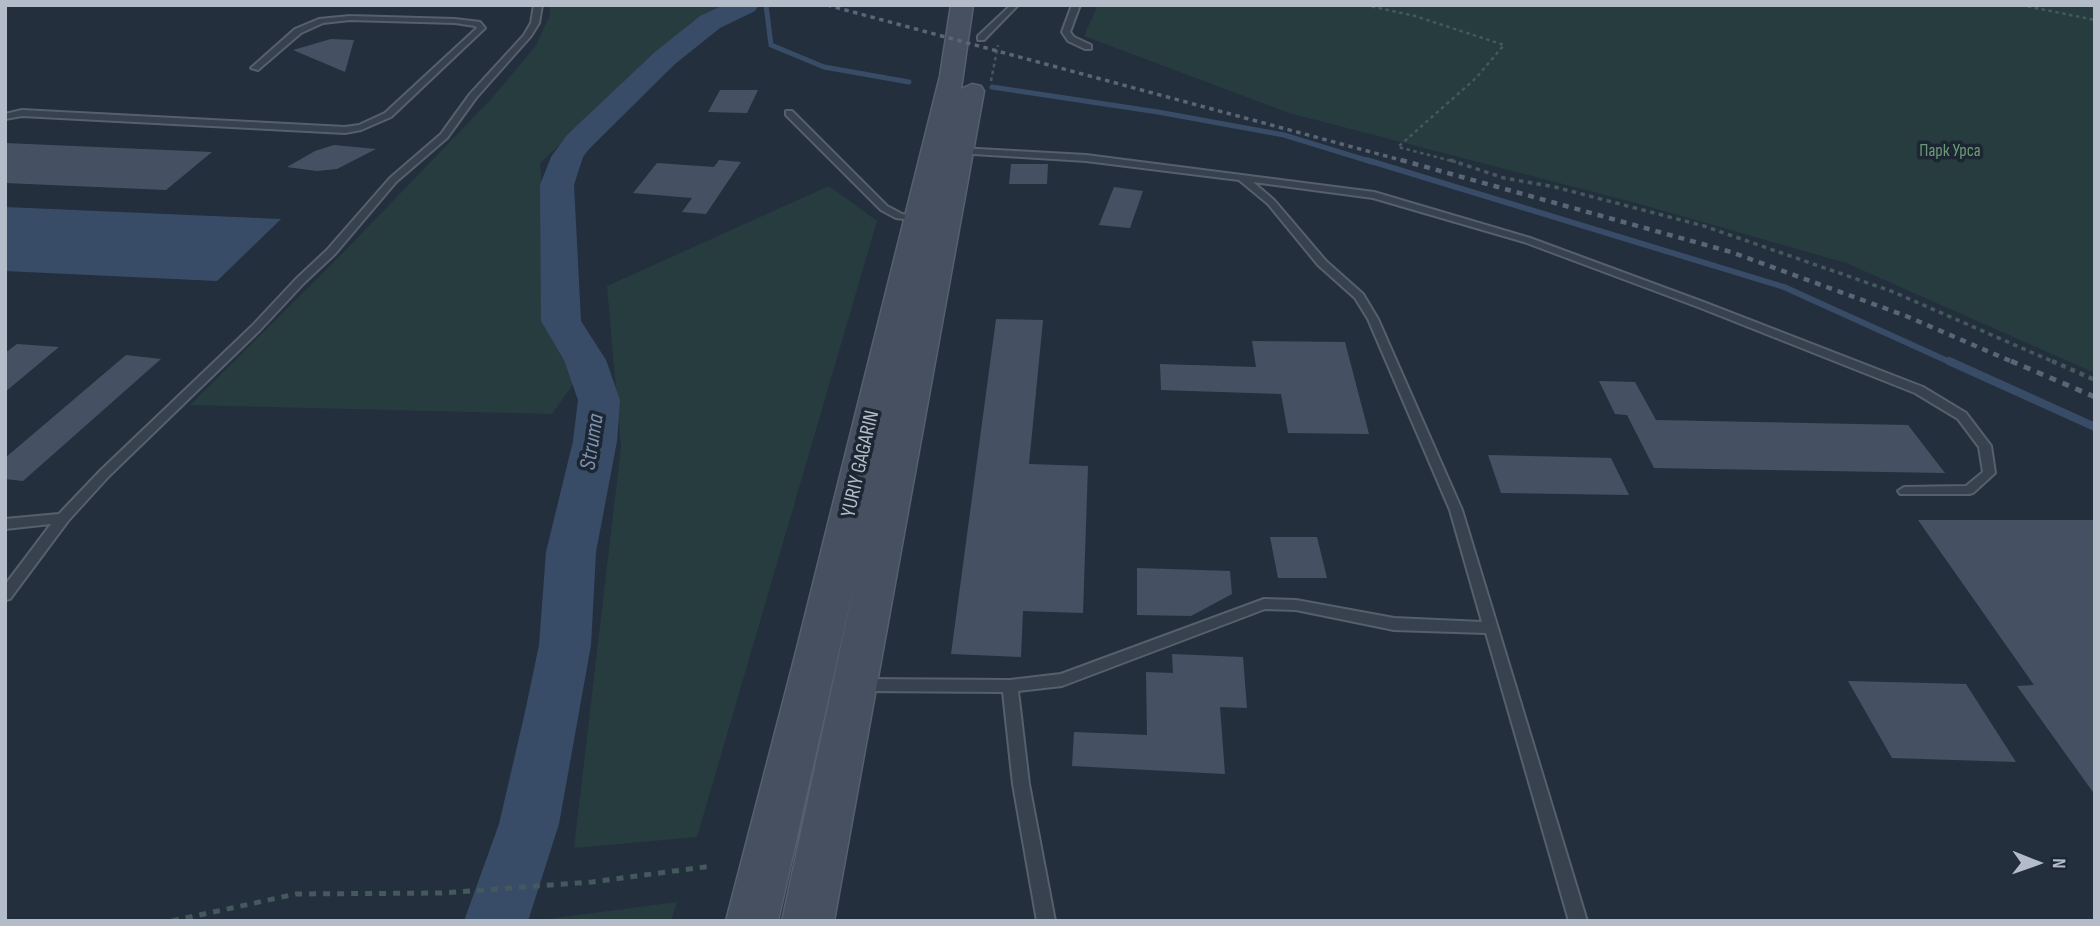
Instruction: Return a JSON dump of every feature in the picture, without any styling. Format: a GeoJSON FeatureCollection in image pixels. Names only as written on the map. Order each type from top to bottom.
{"type":"FeatureCollection","features":[{"type":"Feature","properties":{"kind":"street","name":"YURIY GAGARIN"},"geometry":{"type":"LineString","coordinates":[[808,921],[833,684],[917,219],[953,76],[962,5]]}},
{"type":"Feature","properties":{"kind":"street","name":"YURIY GAGARIN"},"geometry":{"type":"LineString","coordinates":[[752,921],[833,684],[960,151],[983,21]]}},
{"type":"Feature","properties":{"kind":"lane"},"geometry":{"type":"LineString","coordinates":[[5,595],[63,517],[331,252],[393,180],[444,136],[473,96],[527,36],[535,23],[538,5]]}},
{"type":"Feature","properties":{"kind":"lane"},"geometry":{"type":"LineString","coordinates":[[983,21],[1015,5]]}},
{"type":"Feature","properties":{"kind":"lane"},"geometry":{"type":"LineString","coordinates":[[1076,5],[1066,32],[1071,39],[1088,47]]}},
{"type":"Feature","properties":{"kind":"lane"},"geometry":{"type":"LineString","coordinates":[[5,117],[22,113],[345,130],[361,127],[388,115],[481,28],[477,24],[455,21],[350,18],[323,21],[298,31],[255,68]]}},
{"type":"Feature","properties":{"kind":"lane"},"geometry":{"type":"LineString","coordinates":[[789,113],[884,208],[899,216],[917,219]]}},
{"type":"Feature","properties":{"kind":"lane"},"geometry":{"type":"LineString","coordinates":[[960,151],[1086,158],[1374,195],[1527,240],[1919,390],[1962,416],[1985,446],[1989,474],[1969,490],[1904,491]]}},
{"type":"Feature","properties":{"kind":"lane"},"geometry":{"type":"LineString","coordinates":[[1242,177],[1271,202],[1322,263],[1359,296],[1373,319],[1456,510],[1578,921]]}},
{"type":"Feature","properties":{"kind":"lane"},"geometry":{"type":"LineString","coordinates":[[5,524],[63,517]]}},
{"type":"Feature","properties":{"kind":"lane"},"geometry":{"type":"LineString","coordinates":[[833,684],[1010,686],[1062,680],[1264,604],[1296,605],[1394,624],[1491,628]]}},
{"type":"Feature","properties":{"kind":"lane"},"geometry":{"type":"LineString","coordinates":[[1010,686],[1021,784],[1046,921]]}},
{"type":"Feature","properties":{"kind":"path"},"geometry":{"type":"LineString","coordinates":[[1365,5],[1415,16],[1504,45],[1476,78],[1398,147],[1450,159],[1504,178],[1555,187],[1704,226],[1891,291],[2095,380]]}},
{"type":"Feature","properties":{"kind":"path"},"geometry":{"type":"LineString","coordinates":[[2021,5],[2095,20]]}},
{"type":"Feature","properties":{"kind":"path"},"geometry":{"type":"LineString","coordinates":[[172,921],[296,894],[442,893],[592,882],[712,866]]}},
{"type":"Feature","properties":{"kind":"green space"},"geometry":{"type":"Polygon","coordinates":[[[550,5],[728,5],[693,21],[540,163],[554,336],[576,380],[552,414],[190,405],[339,257],[491,99],[535,47],[550,15],[550,5]]]}},
{"type":"Feature","properties":{"kind":"green space","name":"Парк Урса"},"geometry":{"type":"Polygon","coordinates":[[[1098,5],[2095,5],[2095,373],[1846,263],[1636,203],[1289,113],[1084,36],[1098,5]]]}},
{"type":"Feature","properties":{"kind":"green space"},"geometry":{"type":"Polygon","coordinates":[[[829,186],[877,221],[697,837],[574,848],[621,447],[607,286],[829,186]]]}},
{"type":"Feature","properties":{"kind":"green space"},"geometry":{"type":"Polygon","coordinates":[[[677,902],[671,921],[539,921],[540,920],[677,902]]]}},
{"type":"Feature","properties":{"kind":"water"},"geometry":{"type":"Polygon","coordinates":[[[5,207],[281,219],[217,281],[5,271],[5,207]]]}},
{"type":"Feature","properties":{"kind":"building"},"geometry":{"type":"Polygon","coordinates":[[[331,39],[354,40],[345,72],[293,50],[331,39]]]}},
{"type":"Feature","properties":{"kind":"building"},"geometry":{"type":"Polygon","coordinates":[[[720,90],[758,90],[747,113],[708,112],[720,90]]]}},
{"type":"Feature","properties":{"kind":"building"},"geometry":{"type":"Polygon","coordinates":[[[5,143],[212,152],[166,190],[5,183],[5,143]]]}},
{"type":"Feature","properties":{"kind":"building"},"geometry":{"type":"Polygon","coordinates":[[[334,145],[376,149],[337,169],[317,171],[287,167],[315,151],[334,145]]]}},
{"type":"Feature","properties":{"kind":"building"},"geometry":{"type":"Polygon","coordinates":[[[719,160],[741,162],[706,214],[682,212],[692,198],[633,193],[657,163],[714,167],[719,160]]]}},
{"type":"Feature","properties":{"kind":"building"},"geometry":{"type":"Polygon","coordinates":[[[1011,164],[1048,164],[1047,184],[1009,184],[1011,164]]]}},
{"type":"Feature","properties":{"kind":"building"},"geometry":{"type":"Polygon","coordinates":[[[1114,187],[1143,191],[1130,228],[1099,225],[1114,187]]]}},
{"type":"Feature","properties":{"kind":"building"},"geometry":{"type":"Polygon","coordinates":[[[996,319],[1043,320],[1029,464],[1088,466],[1083,613],[1023,611],[1021,657],[951,654],[996,319]]]}},
{"type":"Feature","properties":{"kind":"building"},"geometry":{"type":"Polygon","coordinates":[[[1252,341],[1345,342],[1369,434],[1288,433],[1281,394],[1161,390],[1160,364],[1256,367],[1252,341]]]}},
{"type":"Feature","properties":{"kind":"building"},"geometry":{"type":"Polygon","coordinates":[[[17,344],[59,347],[5,392],[5,353],[17,344]]]}},
{"type":"Feature","properties":{"kind":"building"},"geometry":{"type":"Polygon","coordinates":[[[126,355],[161,359],[23,481],[5,479],[5,458],[126,355]]]}},
{"type":"Feature","properties":{"kind":"building"},"geometry":{"type":"Polygon","coordinates":[[[1599,381],[1635,382],[1656,420],[1908,425],[1945,473],[1654,468],[1627,415],[1615,414],[1599,381]]]}},
{"type":"Feature","properties":{"kind":"building"},"geometry":{"type":"Polygon","coordinates":[[[1488,455],[1611,458],[1629,495],[1501,493],[1488,455]]]}},
{"type":"Feature","properties":{"kind":"building"},"geometry":{"type":"Polygon","coordinates":[[[1918,520],[2095,520],[2095,795],[2017,686],[2034,685],[1918,520]]]}},
{"type":"Feature","properties":{"kind":"building"},"geometry":{"type":"Polygon","coordinates":[[[1270,537],[1317,537],[1327,578],[1278,578],[1270,537]]]}},
{"type":"Feature","properties":{"kind":"building"},"geometry":{"type":"Polygon","coordinates":[[[1137,568],[1230,571],[1232,594],[1191,616],[1137,615],[1137,568]]]}},
{"type":"Feature","properties":{"kind":"building"},"geometry":{"type":"Polygon","coordinates":[[[1172,654],[1243,657],[1247,708],[1220,707],[1225,774],[1072,766],[1074,732],[1147,735],[1146,672],[1173,673],[1172,654]]]}},
{"type":"Feature","properties":{"kind":"building"},"geometry":{"type":"Polygon","coordinates":[[[1848,681],[1966,684],[2016,762],[1892,758],[1848,681]]]}},
{"type":"Feature","properties":{"kind":"waterway","name":"Struma"},"geometry":{"type":"LineString","coordinates":[[496,921],[529,824],[553,712],[565,645],[571,552],[595,441],[599,400],[585,360],[561,321],[557,185],[567,157],[578,142],[665,58],[710,22],[746,5]]}},
{"type":"Feature","properties":{"kind":"waterway"},"geometry":{"type":"LineString","coordinates":[[766,5],[771,45],[824,67],[909,82]]}},
{"type":"Feature","properties":{"kind":"waterway"},"geometry":{"type":"LineString","coordinates":[[992,87],[1158,112],[1284,135],[1372,162]]}},
{"type":"Feature","properties":{"kind":"waterway"},"geometry":{"type":"LineString","coordinates":[[1367,160],[1784,287],[1952,363]]}},
{"type":"Feature","properties":{"kind":"waterway"},"geometry":{"type":"LineString","coordinates":[[1949,361],[2095,427]]}},
{"type":"Feature","properties":{"kind":"railway"},"geometry":{"type":"LineString","coordinates":[[827,5],[1408,162]]}},
{"type":"Feature","properties":{"kind":"railway"},"geometry":{"type":"LineString","coordinates":[[1401,160],[1731,252],[1906,316],[2015,363]]}},
{"type":"Feature","properties":{"kind":"railway"},"geometry":{"type":"LineString","coordinates":[[2011,361],[2095,397]]}}]}
